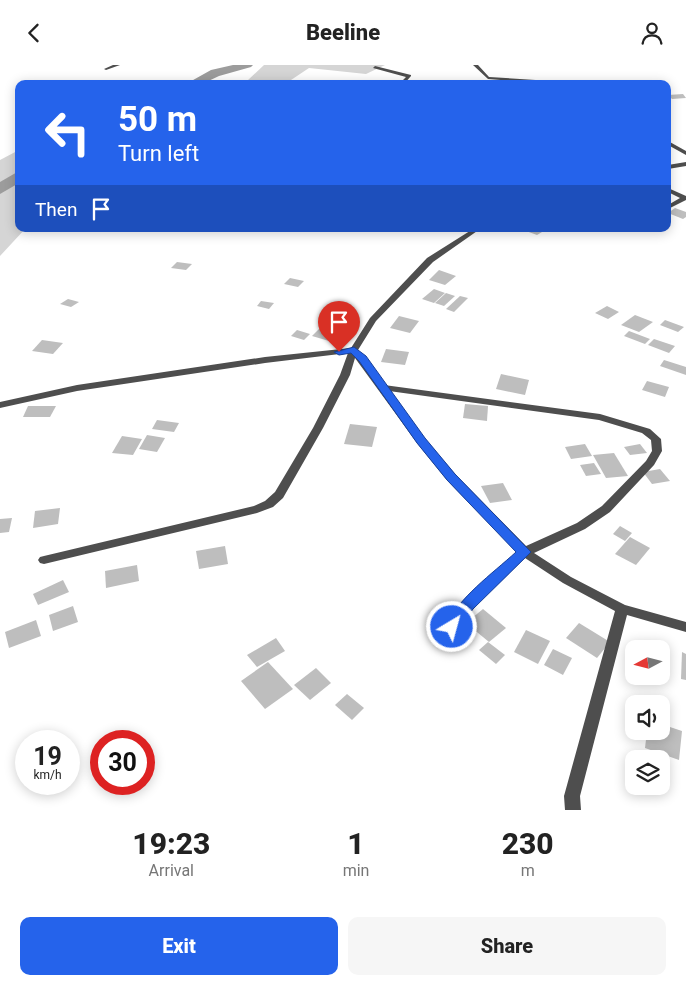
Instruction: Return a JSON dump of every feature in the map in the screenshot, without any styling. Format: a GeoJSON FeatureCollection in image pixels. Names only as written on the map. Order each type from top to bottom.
{"type":"FeatureCollection","features":[{"type":"Feature","properties":{"kind":"street"},"geometry":{"type":"LineString","coordinates":[[106,69],[118,65]]}},
{"type":"Feature","properties":{"kind":"street"},"geometry":{"type":"LineString","coordinates":[[387,69],[393,65]]}},
{"type":"Feature","properties":{"kind":"street"},"geometry":{"type":"LineString","coordinates":[[475,65],[488,78],[497,80]]}},
{"type":"Feature","properties":{"kind":"street"},"geometry":{"type":"LineString","coordinates":[[375,67],[409,76],[405,80]]}},
{"type":"Feature","properties":{"kind":"street"},"geometry":{"type":"LineString","coordinates":[[671,145],[686,153]]}},
{"type":"Feature","properties":{"kind":"street"},"geometry":{"type":"LineString","coordinates":[[671,166],[686,164]]}},
{"type":"Feature","properties":{"kind":"street"},"geometry":{"type":"LineString","coordinates":[[671,191],[685,198]]}},
{"type":"Feature","properties":{"kind":"street"},"geometry":{"type":"LineString","coordinates":[[671,205],[685,198]]}},
{"type":"Feature","properties":{"kind":"street"},"geometry":{"type":"LineString","coordinates":[[44,560],[257,509],[269,504],[279,495],[318,428],[345,375],[354,350],[373,319],[430,260],[472,232]]}},
{"type":"Feature","properties":{"kind":"street"},"geometry":{"type":"LineString","coordinates":[[354,350],[451,477],[524,552],[567,579],[622,609],[686,627]]}},
{"type":"Feature","properties":{"kind":"street"},"geometry":{"type":"LineString","coordinates":[[0,405],[77,388],[265,360],[354,350]]}},
{"type":"Feature","properties":{"kind":"street"},"geometry":{"type":"LineString","coordinates":[[381,387],[600,417],[646,431],[656,439],[657,451],[650,463],[606,509],[581,526],[524,552],[468,605],[452,627]]}},
{"type":"Feature","properties":{"kind":"street"},"geometry":{"type":"LineString","coordinates":[[573,810],[572,796],[622,609]]}},
{"type":"Feature","properties":{"kind":"shaded area"},"geometry":{"type":"Polygon","coordinates":[[[264,65],[385,65],[366,74],[309,68],[291,80],[248,80],[264,65]]]}},
{"type":"Feature","properties":{"kind":"shaded area"},"geometry":{"type":"Polygon","coordinates":[[[15,152],[15,232],[22,232],[0,256],[0,160],[15,152]]]}},
{"type":"Feature","properties":{"kind":"building"},"geometry":{"type":"Polygon","coordinates":[[[683,94],[686,98],[672,99],[671,95],[683,94]]]}},
{"type":"Feature","properties":{"kind":"building"},"geometry":{"type":"Polygon","coordinates":[[[675,208],[686,212],[686,217],[683,219],[671,214],[671,211],[675,208]]]}},
{"type":"Feature","properties":{"kind":"building"},"geometry":{"type":"Polygon","coordinates":[[[529,232],[542,232],[537,235],[529,232]]]}},
{"type":"Feature","properties":{"kind":"building"},"geometry":{"type":"Polygon","coordinates":[[[177,262],[192,264],[186,270],[171,268],[177,262]]]}},
{"type":"Feature","properties":{"kind":"building"},"geometry":{"type":"Polygon","coordinates":[[[439,270],[456,276],[445,285],[429,280],[439,270]]]}},
{"type":"Feature","properties":{"kind":"building"},"geometry":{"type":"Polygon","coordinates":[[[290,278],[304,281],[298,287],[284,284],[290,278]]]}},
{"type":"Feature","properties":{"kind":"building"},"geometry":{"type":"Polygon","coordinates":[[[434,289],[445,293],[434,303],[422,299],[434,289]]]}},
{"type":"Feature","properties":{"kind":"building"},"geometry":{"type":"Polygon","coordinates":[[[446,293],[455,296],[444,306],[435,303],[446,293]]]}},
{"type":"Feature","properties":{"kind":"building"},"geometry":{"type":"Polygon","coordinates":[[[460,296],[468,298],[454,312],[446,309],[460,296]]]}},
{"type":"Feature","properties":{"kind":"building"},"geometry":{"type":"Polygon","coordinates":[[[68,299],[79,302],[71,307],[60,304],[68,299]]]}},
{"type":"Feature","properties":{"kind":"building"},"geometry":{"type":"Polygon","coordinates":[[[261,301],[274,303],[269,309],[257,306],[261,301]]]}},
{"type":"Feature","properties":{"kind":"building"},"geometry":{"type":"Polygon","coordinates":[[[607,306],[619,312],[608,319],[595,313],[607,306]]]}},
{"type":"Feature","properties":{"kind":"building"},"geometry":{"type":"Polygon","coordinates":[[[635,315],[653,322],[639,332],[621,325],[635,315]]]}},
{"type":"Feature","properties":{"kind":"building"},"geometry":{"type":"Polygon","coordinates":[[[399,316],[419,321],[410,333],[390,328],[399,316]]]}},
{"type":"Feature","properties":{"kind":"building"},"geometry":{"type":"Polygon","coordinates":[[[665,320],[684,327],[678,332],[660,325],[665,320]]]}},
{"type":"Feature","properties":{"kind":"building"},"geometry":{"type":"Polygon","coordinates":[[[322,326],[339,330],[329,341],[312,336],[322,326]]]}},
{"type":"Feature","properties":{"kind":"building"},"geometry":{"type":"Polygon","coordinates":[[[297,330],[310,334],[304,340],[291,336],[297,330]]]}},
{"type":"Feature","properties":{"kind":"building"},"geometry":{"type":"Polygon","coordinates":[[[629,331],[650,339],[645,344],[624,336],[629,331]]]}},
{"type":"Feature","properties":{"kind":"building"},"geometry":{"type":"Polygon","coordinates":[[[654,339],[675,346],[669,353],[648,345],[654,339]]]}},
{"type":"Feature","properties":{"kind":"building"},"geometry":{"type":"Polygon","coordinates":[[[42,340],[63,343],[53,354],[32,351],[42,340]]]}},
{"type":"Feature","properties":{"kind":"building"},"geometry":{"type":"Polygon","coordinates":[[[386,349],[409,352],[405,365],[381,362],[386,349]]]}},
{"type":"Feature","properties":{"kind":"building"},"geometry":{"type":"Polygon","coordinates":[[[664,360],[686,367],[686,375],[660,366],[664,360]]]}},
{"type":"Feature","properties":{"kind":"building"},"geometry":{"type":"Polygon","coordinates":[[[501,374],[529,380],[525,395],[496,389],[501,374]]]}},
{"type":"Feature","properties":{"kind":"building"},"geometry":{"type":"Polygon","coordinates":[[[647,381],[669,387],[665,397],[642,390],[647,381]]]}},
{"type":"Feature","properties":{"kind":"building"},"geometry":{"type":"Polygon","coordinates":[[[465,404],[488,406],[487,421],[463,418],[465,404]]]}},
{"type":"Feature","properties":{"kind":"building"},"geometry":{"type":"Polygon","coordinates":[[[28,406],[56,406],[50,417],[23,417],[28,406]]]}},
{"type":"Feature","properties":{"kind":"building"},"geometry":{"type":"Polygon","coordinates":[[[157,420],[179,423],[174,432],[152,429],[157,420]]]}},
{"type":"Feature","properties":{"kind":"building"},"geometry":{"type":"Polygon","coordinates":[[[350,424],[377,427],[372,447],[344,444],[350,424]]]}},
{"type":"Feature","properties":{"kind":"building"},"geometry":{"type":"Polygon","coordinates":[[[147,435],[165,438],[157,452],[139,449],[147,435]]]}},
{"type":"Feature","properties":{"kind":"building"},"geometry":{"type":"Polygon","coordinates":[[[122,436],[142,439],[133,455],[112,453],[122,436]]]}},
{"type":"Feature","properties":{"kind":"building"},"geometry":{"type":"Polygon","coordinates":[[[585,444],[592,456],[571,459],[565,447],[585,444]]]}},
{"type":"Feature","properties":{"kind":"building"},"geometry":{"type":"Polygon","coordinates":[[[640,444],[647,453],[630,455],[624,447],[640,444]]]}},
{"type":"Feature","properties":{"kind":"building"},"geometry":{"type":"Polygon","coordinates":[[[614,453],[628,476],[606,478],[593,455],[614,453]]]}},
{"type":"Feature","properties":{"kind":"building"},"geometry":{"type":"Polygon","coordinates":[[[594,463],[601,474],[586,476],[580,465],[594,463]]]}},
{"type":"Feature","properties":{"kind":"building"},"geometry":{"type":"Polygon","coordinates":[[[660,469],[670,481],[652,484],[643,472],[660,469]]]}},
{"type":"Feature","properties":{"kind":"building"},"geometry":{"type":"Polygon","coordinates":[[[503,483],[512,500],[490,503],[481,486],[503,483]]]}},
{"type":"Feature","properties":{"kind":"building"},"geometry":{"type":"Polygon","coordinates":[[[60,508],[58,524],[33,528],[35,511],[60,508]]]}},
{"type":"Feature","properties":{"kind":"building"},"geometry":{"type":"Polygon","coordinates":[[[12,518],[9,532],[0,533],[0,519],[12,518]]]}},
{"type":"Feature","properties":{"kind":"building"},"geometry":{"type":"Polygon","coordinates":[[[620,526],[632,533],[625,541],[613,534],[620,526]]]}},
{"type":"Feature","properties":{"kind":"building"},"geometry":{"type":"Polygon","coordinates":[[[630,537],[650,548],[636,565],[615,554],[630,537]]]}},
{"type":"Feature","properties":{"kind":"building"},"geometry":{"type":"Polygon","coordinates":[[[225,546],[228,564],[199,569],[196,551],[225,546]]]}},
{"type":"Feature","properties":{"kind":"building"},"geometry":{"type":"Polygon","coordinates":[[[137,565],[139,581],[106,588],[105,571],[137,565]]]}},
{"type":"Feature","properties":{"kind":"building"},"geometry":{"type":"Polygon","coordinates":[[[63,580],[69,592],[38,605],[33,594],[63,580]]]}},
{"type":"Feature","properties":{"kind":"building"},"geometry":{"type":"Polygon","coordinates":[[[73,606],[78,622],[53,631],[49,615],[73,606]]]}},
{"type":"Feature","properties":{"kind":"building"},"geometry":{"type":"Polygon","coordinates":[[[483,609],[506,628],[489,642],[466,623],[483,609]]]}},
{"type":"Feature","properties":{"kind":"building"},"geometry":{"type":"Polygon","coordinates":[[[36,620],[41,636],[9,648],[5,632],[36,620]]]}},
{"type":"Feature","properties":{"kind":"building"},"geometry":{"type":"Polygon","coordinates":[[[579,623],[610,642],[597,658],[566,638],[579,623]]]}},
{"type":"Feature","properties":{"kind":"building"},"geometry":{"type":"Polygon","coordinates":[[[526,630],[550,641],[538,664],[514,652],[526,630]]]}},
{"type":"Feature","properties":{"kind":"building"},"geometry":{"type":"Polygon","coordinates":[[[276,638],[285,651],[257,667],[247,655],[276,638]]]}},
{"type":"Feature","properties":{"kind":"building"},"geometry":{"type":"Polygon","coordinates":[[[488,642],[505,655],[496,664],[479,650],[488,642]]]}},
{"type":"Feature","properties":{"kind":"building"},"geometry":{"type":"Polygon","coordinates":[[[553,649],[572,658],[563,675],[544,665],[553,649]]]}},
{"type":"Feature","properties":{"kind":"building"},"geometry":{"type":"Polygon","coordinates":[[[682,652],[686,654],[686,680],[681,679],[682,652]]]}},
{"type":"Feature","properties":{"kind":"building"},"geometry":{"type":"Polygon","coordinates":[[[268,662],[293,689],[265,709],[241,681],[268,662]]]}},
{"type":"Feature","properties":{"kind":"building"},"geometry":{"type":"Polygon","coordinates":[[[316,668],[331,683],[310,700],[294,685],[316,668]]]}},
{"type":"Feature","properties":{"kind":"building"},"geometry":{"type":"Polygon","coordinates":[[[347,694],[364,708],[352,720],[335,705],[347,694]]]}},
{"type":"Feature","properties":{"kind":"building"},"geometry":{"type":"Polygon","coordinates":[[[670,727],[682,731],[679,760],[670,757],[670,750],[651,750],[645,748],[646,740],[670,740],[670,727]]]}},
{"type":"Feature","properties":{"kind":"waterway"},"geometry":{"type":"LineString","coordinates":[[200,80],[215,73],[247,65]]}},
{"type":"Feature","properties":{"kind":"waterway"},"geometry":{"type":"LineString","coordinates":[[0,189],[15,179]]}},
{"type":"Feature","properties":{"kind":"route"},"geometry":{"type":"LineString","coordinates":[[339,352],[354,350],[362,358],[421,441],[451,477],[485,515],[524,552],[468,605],[452,627]]}}]}
